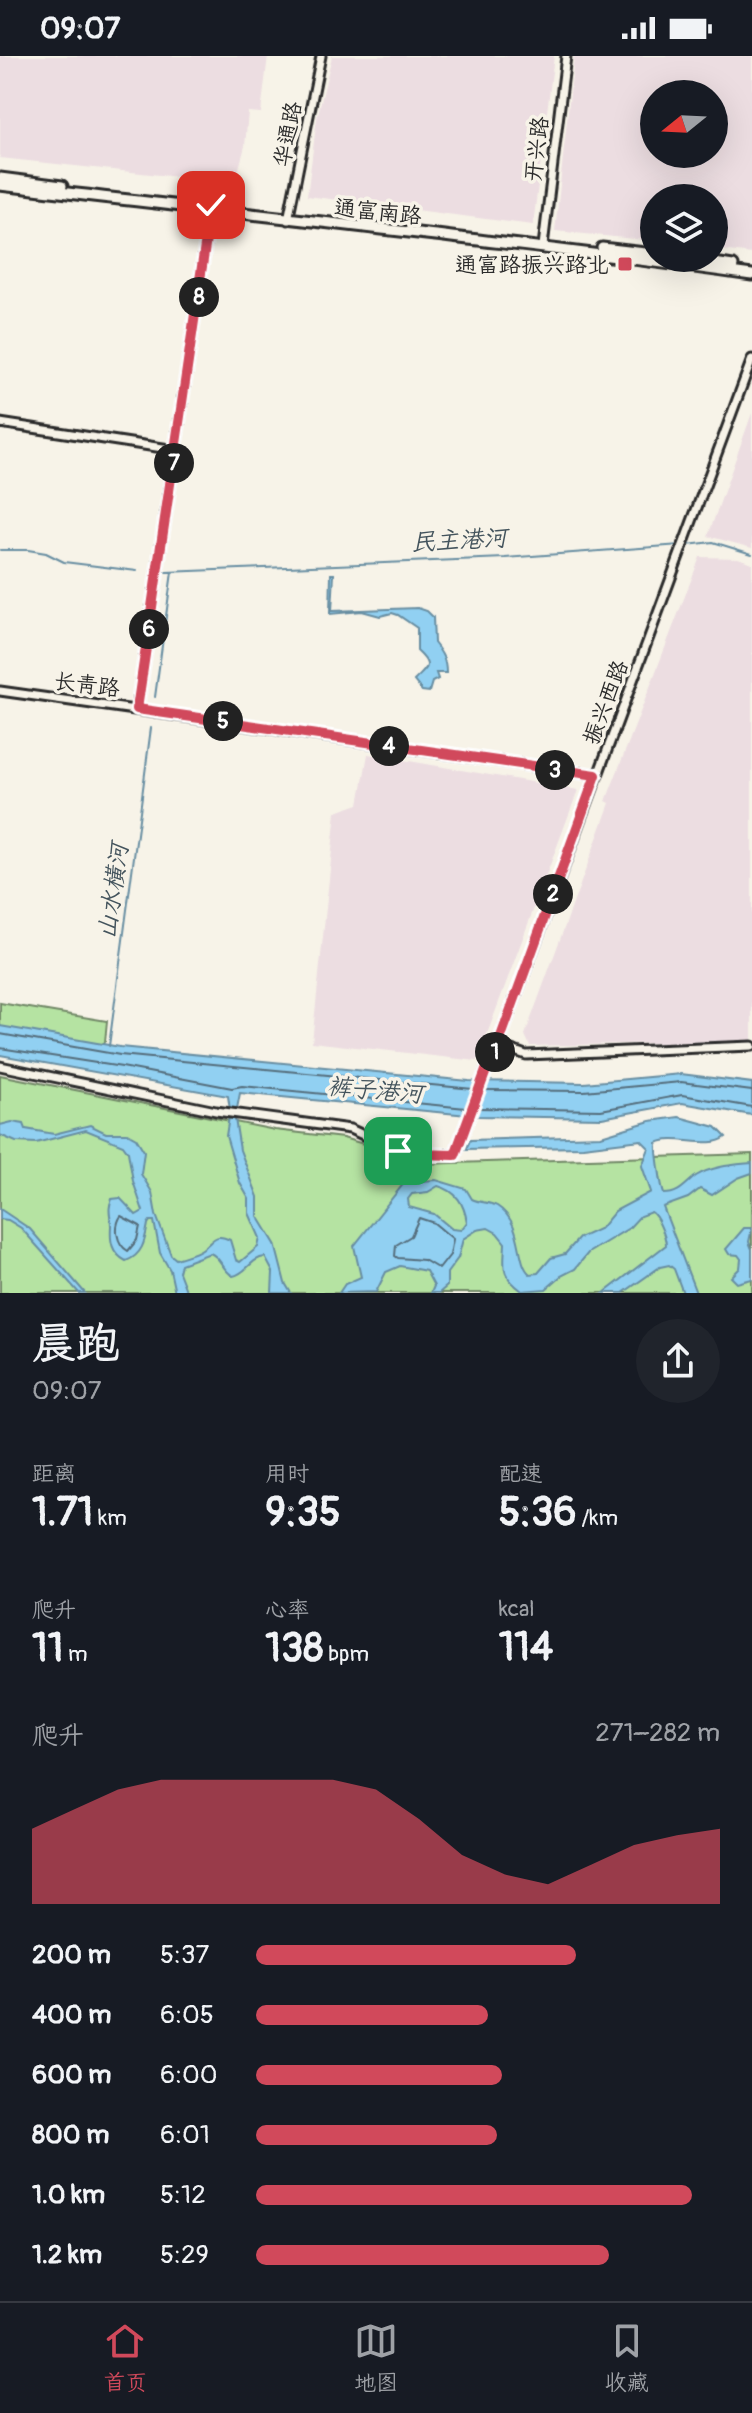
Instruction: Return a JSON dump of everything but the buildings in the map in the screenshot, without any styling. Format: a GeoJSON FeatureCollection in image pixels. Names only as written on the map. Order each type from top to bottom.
{"type":"FeatureCollection","features":[{"type":"Feature","properties":{"kind":"main road","name":"通富南路"},"geometry":{"type":"LineString","coordinates":[[0,178],[211,208]]}},
{"type":"Feature","properties":{"kind":"main road","name":"通富南路"},"geometry":{"type":"LineString","coordinates":[[0,185],[640,253]]}},
{"type":"Feature","properties":{"kind":"main road","name":"通富南路"},"geometry":{"type":"LineString","coordinates":[[543,244],[752,272]]}},
{"type":"Feature","properties":{"kind":"main road","name":"通富南路"},"geometry":{"type":"LineString","coordinates":[[728,267],[752,272]]}},
{"type":"Feature","properties":{"kind":"street","name":"华通路"},"geometry":{"type":"LineString","coordinates":[[289,217],[321,56]]}},
{"type":"Feature","properties":{"kind":"street","name":"开兴路"},"geometry":{"type":"LineString","coordinates":[[543,244],[566,56]]}},
{"type":"Feature","properties":{"kind":"street"},"geometry":{"type":"LineString","coordinates":[[137,709],[211,208]]}},
{"type":"Feature","properties":{"kind":"street","name":"振兴西路"},"geometry":{"type":"LineString","coordinates":[[0,1066],[232,1114],[350,1129],[398,1151],[455,1155],[752,359]]}},
{"type":"Feature","properties":{"kind":"street"},"geometry":{"type":"LineString","coordinates":[[0,423],[176,450]]}},
{"type":"Feature","properties":{"kind":"street","name":"长青路"},"geometry":{"type":"LineString","coordinates":[[0,691],[596,775]]}},
{"type":"Feature","properties":{"kind":"street"},"geometry":{"type":"LineString","coordinates":[[498,1045],[526,1055],[752,1046]]}},
{"type":"Feature","properties":{"kind":"shaded area"},"geometry":{"type":"Polygon","coordinates":[[[0,56],[268,56],[261,113],[248,112],[245,146],[235,183],[0,158],[0,56]]]}},
{"type":"Feature","properties":{"kind":"shaded area"},"geometry":{"type":"Polygon","coordinates":[[[332,56],[554,56],[533,225],[307,196],[317,118],[332,56]]]}},
{"type":"Feature","properties":{"kind":"shaded area"},"geometry":{"type":"Polygon","coordinates":[[[574,56],[752,56],[752,254],[728,251],[728,184],[640,184],[640,240],[555,231],[574,56]]]}},
{"type":"Feature","properties":{"kind":"shaded area"},"geometry":{"type":"Polygon","coordinates":[[[752,413],[752,548],[708,536],[752,413]]]}},
{"type":"Feature","properties":{"kind":"shaded area"},"geometry":{"type":"Polygon","coordinates":[[[700,557],[738,558],[752,563],[752,1041],[530,1046],[525,1035],[610,803],[606,801],[700,557]]]}},
{"type":"Feature","properties":{"kind":"shaded area"},"geometry":{"type":"Polygon","coordinates":[[[368,754],[578,790],[477,1061],[312,1042],[336,812],[359,804],[368,754]]]}},
{"type":"Feature","properties":{"kind":"green space"},"geometry":{"type":"Polygon","coordinates":[[[0,1003],[107,1021],[105,1042],[100,1045],[0,1027],[0,1003]]]}},
{"type":"Feature","properties":{"kind":"green space"},"geometry":{"type":"Polygon","coordinates":[[[0,1075],[275,1130],[343,1138],[419,1160],[421,1164],[752,1154],[752,1293],[0,1293],[0,1075]]]}},
{"type":"Feature","properties":{"kind":"water"},"geometry":{"type":"Polygon","coordinates":[[[331,574],[334,574],[332,611],[418,608],[433,617],[434,643],[443,657],[446,673],[436,673],[438,679],[432,682],[429,692],[422,691],[414,681],[427,667],[426,660],[417,651],[417,628],[392,613],[380,616],[362,611],[330,614],[331,574]]]}},
{"type":"Feature","properties":{"kind":"water","name":"裤子港河"},"geometry":{"type":"Polygon","coordinates":[[[0,1026],[120,1047],[469,1081],[584,1083],[681,1074],[752,1083],[752,1115],[682,1103],[602,1118],[478,1116],[240,1093],[235,1119],[240,1150],[258,1197],[258,1216],[275,1244],[285,1283],[291,1293],[272,1293],[273,1272],[265,1257],[233,1276],[210,1253],[181,1264],[179,1272],[187,1293],[175,1293],[170,1270],[160,1253],[154,1221],[148,1224],[142,1246],[132,1258],[126,1261],[112,1246],[109,1209],[112,1199],[120,1198],[136,1215],[143,1211],[128,1152],[123,1145],[86,1130],[36,1143],[16,1142],[0,1135],[0,1125],[12,1122],[24,1124],[26,1129],[54,1134],[90,1125],[106,1133],[127,1133],[136,1138],[144,1151],[141,1174],[152,1192],[156,1215],[171,1255],[176,1259],[193,1254],[214,1238],[221,1237],[230,1240],[236,1260],[240,1262],[258,1247],[260,1238],[249,1213],[249,1199],[240,1183],[226,1136],[230,1110],[228,1096],[0,1055],[0,1026]]]}},
{"type":"Feature","properties":{"kind":"water"},"geometry":{"type":"Polygon","coordinates":[[[679,1117],[716,1127],[726,1137],[711,1142],[674,1140],[657,1143],[664,1194],[678,1190],[709,1170],[752,1163],[752,1173],[712,1195],[700,1189],[688,1198],[663,1207],[696,1293],[683,1293],[674,1269],[669,1265],[660,1267],[623,1293],[604,1293],[666,1245],[661,1227],[651,1212],[640,1216],[629,1228],[588,1253],[575,1269],[546,1289],[522,1291],[510,1280],[504,1265],[505,1243],[488,1228],[477,1230],[463,1239],[458,1258],[447,1273],[447,1286],[439,1293],[431,1293],[434,1286],[426,1271],[400,1266],[386,1272],[376,1292],[339,1293],[345,1284],[361,1277],[354,1246],[405,1182],[436,1180],[466,1189],[472,1199],[497,1206],[512,1223],[525,1268],[530,1274],[538,1273],[551,1258],[565,1254],[579,1238],[601,1228],[615,1211],[651,1192],[642,1166],[649,1148],[641,1140],[583,1147],[466,1149],[470,1140],[601,1136],[650,1121],[679,1117]],[[438,1186],[428,1192],[412,1194],[408,1199],[409,1207],[434,1214],[452,1229],[461,1230],[467,1222],[464,1209],[455,1195],[438,1186]]]}},
{"type":"Feature","properties":{"kind":"water"},"geometry":{"type":"Polygon","coordinates":[[[0,1209],[30,1229],[85,1293],[79,1293],[21,1228],[0,1219],[0,1209]]]}},
{"type":"Feature","properties":{"kind":"water"},"geometry":{"type":"Polygon","coordinates":[[[744,1228],[752,1228],[749,1242],[752,1249],[752,1279],[737,1283],[731,1277],[740,1268],[741,1259],[738,1255],[729,1254],[726,1249],[744,1228]]]}},
{"type":"Feature","properties":{"kind":"waterway","name":"民主港河"},"geometry":{"type":"LineString","coordinates":[[687,545],[713,542],[752,554]]}},
{"type":"Feature","properties":{"kind":"waterway","name":"民主港河"},"geometry":{"type":"LineString","coordinates":[[166,572],[505,558],[681,545]]}},
{"type":"Feature","properties":{"kind":"waterway","name":"民主港河"},"geometry":{"type":"LineString","coordinates":[[0,550],[28,550],[46,553],[64,562],[137,571]]}},
{"type":"Feature","properties":{"kind":"waterway","name":"山水横河"},"geometry":{"type":"LineString","coordinates":[[155,697],[172,572]]}},
{"type":"Feature","properties":{"kind":"waterway","name":"山水横河"},"geometry":{"type":"LineString","coordinates":[[109,1046],[151,728]]}},
{"type":"Feature","properties":{"kind":"place","name":"通富路振兴路北"},"geometry":{"type":"Point","coordinates":[625,264]}},
{"type":"Feature","properties":{"kind":"route"},"geometry":{"type":"LineString","coordinates":[[211,205],[137,709],[596,775],[455,1155],[398,1151]]}}]}
